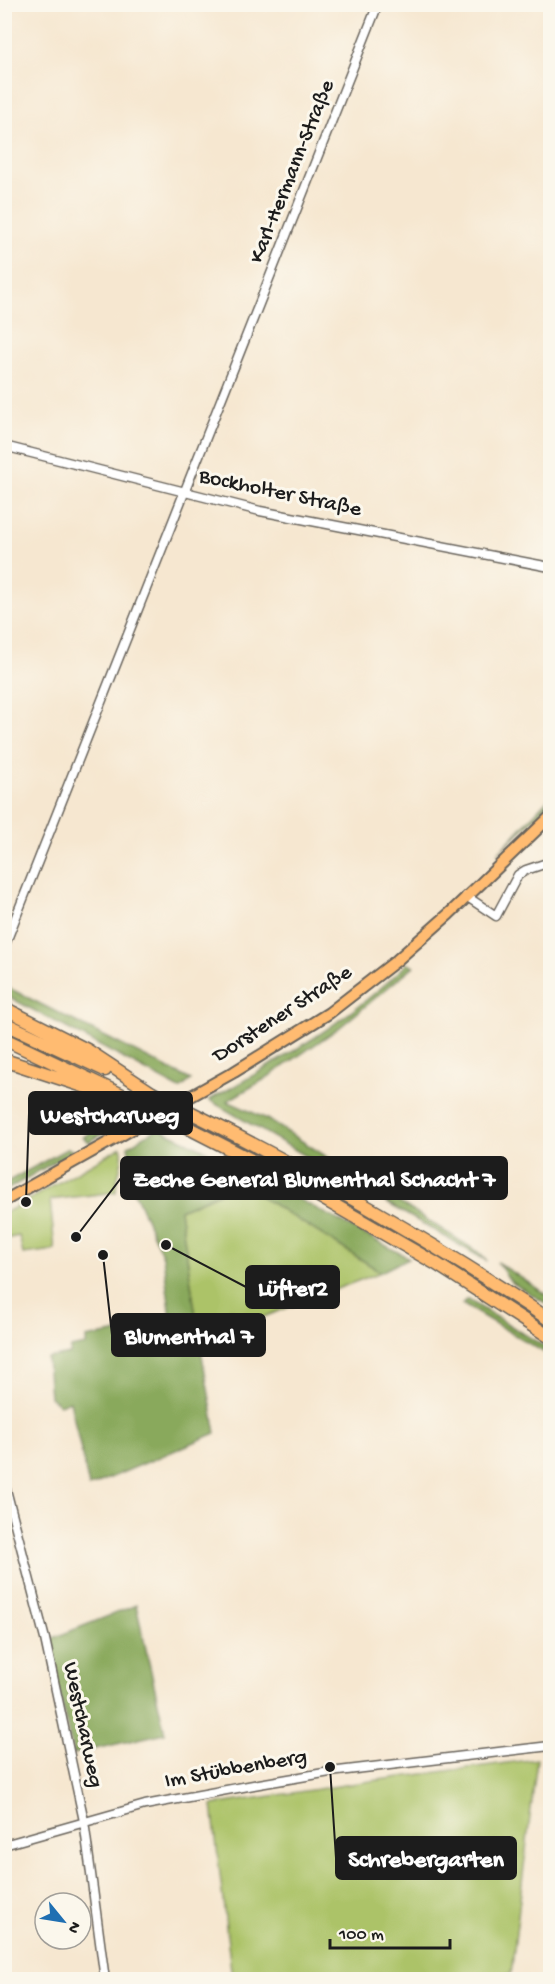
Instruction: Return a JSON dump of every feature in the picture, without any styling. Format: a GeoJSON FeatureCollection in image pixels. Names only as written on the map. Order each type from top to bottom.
{"type":"FeatureCollection","features":[{"type":"Feature","properties":{"kind":"highway"},"geometry":{"type":"LineString","coordinates":[[4,1008],[87,1050],[152,1093]]}},
{"type":"Feature","properties":{"kind":"highway"},"geometry":{"type":"LineString","coordinates":[[4,1023],[152,1093],[299,1168],[443,1252],[550,1320]]}},
{"type":"Feature","properties":{"kind":"highway"},"geometry":{"type":"LineString","coordinates":[[4,1039],[176,1121],[296,1183],[435,1263],[550,1337]]}},
{"type":"Feature","properties":{"kind":"highway"},"geometry":{"type":"LineString","coordinates":[[4,1060],[141,1104]]}},
{"type":"Feature","properties":{"kind":"main road","name":"Dorstener Straße"},"geometry":{"type":"LineString","coordinates":[[4,1201],[234,1071],[329,1013],[396,961],[550,817]]}},
{"type":"Feature","properties":{"kind":"street","name":"Karl-Hermann-Straße"},"geometry":{"type":"LineString","coordinates":[[4,947],[186,493],[378,4]]}},
{"type":"Feature","properties":{"kind":"street","name":"Bockholter Straße"},"geometry":{"type":"LineString","coordinates":[[4,446],[260,512],[550,567]]}},
{"type":"Feature","properties":{"kind":"street"},"geometry":{"type":"LineString","coordinates":[[466,896],[496,916],[518,875],[550,862]]}},
{"type":"Feature","properties":{"kind":"street","name":"Westcharweg"},"geometry":{"type":"LineString","coordinates":[[4,1482],[45,1639],[84,1821],[105,1980]]}},
{"type":"Feature","properties":{"kind":"street","name":"Im Stübbenberg"},"geometry":{"type":"LineString","coordinates":[[4,1845],[145,1805],[330,1772],[550,1746]]}},
{"type":"Feature","properties":{"kind":"green space"},"geometry":{"type":"Polygon","coordinates":[[[550,797],[550,803],[497,854],[550,797]]]}},
{"type":"Feature","properties":{"kind":"green space"},"geometry":{"type":"Polygon","coordinates":[[[408,963],[414,966],[339,1028],[265,1079],[227,1101],[267,1119],[478,1252],[487,1261],[209,1100],[261,1071],[339,1021],[408,963]]]}},
{"type":"Feature","properties":{"kind":"green space"},"geometry":{"type":"Polygon","coordinates":[[[5,986],[191,1080],[180,1089],[5,995],[5,986]]]}},
{"type":"Feature","properties":{"kind":"green space"},"geometry":{"type":"Polygon","coordinates":[[[66,1091],[111,1110],[115,1115],[111,1118],[122,1117],[123,1122],[89,1142],[83,1137],[109,1120],[57,1096],[66,1091]]]}},
{"type":"Feature","properties":{"kind":"green space"},"geometry":{"type":"Polygon","coordinates":[[[158,1128],[220,1157],[409,1258],[381,1272],[252,1191],[244,1182],[180,1210],[216,1433],[89,1487],[70,1401],[60,1405],[50,1397],[47,1358],[70,1354],[71,1348],[86,1345],[86,1338],[131,1330],[161,1328],[171,1318],[163,1257],[130,1182],[131,1162],[128,1146],[158,1128]]]}},
{"type":"Feature","properties":{"kind":"green space"},"geometry":{"type":"Polygon","coordinates":[[[121,1147],[122,1157],[116,1192],[50,1200],[55,1250],[23,1254],[19,1236],[5,1239],[5,1213],[121,1147]]]}},
{"type":"Feature","properties":{"kind":"green space"},"geometry":{"type":"Polygon","coordinates":[[[68,1148],[73,1151],[5,1191],[5,1183],[68,1148]]]}},
{"type":"Feature","properties":{"kind":"green space"},"geometry":{"type":"Polygon","coordinates":[[[244,1182],[252,1191],[381,1272],[245,1324],[231,1309],[208,1318],[210,1339],[200,1344],[180,1210],[244,1182]]]}},
{"type":"Feature","properties":{"kind":"green space"},"geometry":{"type":"Polygon","coordinates":[[[497,1262],[550,1297],[550,1306],[511,1282],[497,1262]]]}},
{"type":"Feature","properties":{"kind":"green space"},"geometry":{"type":"Polygon","coordinates":[[[467,1299],[550,1350],[550,1356],[462,1304],[467,1299]]]}},
{"type":"Feature","properties":{"kind":"green space"},"geometry":{"type":"Polygon","coordinates":[[[136,1605],[165,1733],[73,1754],[48,1640],[136,1605]]]}},
{"type":"Feature","properties":{"kind":"green space"},"geometry":{"type":"Polygon","coordinates":[[[537,1759],[511,1974],[434,1980],[232,1979],[212,1805],[537,1759]]]}},
{"type":"Feature","properties":{"kind":"place","name":"Westcharweg"},"geometry":{"type":"Point","coordinates":[26,1202]}},
{"type":"Feature","properties":{"kind":"place","name":"Zeche General Blumenthal Schacht 7"},"geometry":{"type":"Point","coordinates":[76,1237]}},
{"type":"Feature","properties":{"kind":"place","name":"Lüfter2"},"geometry":{"type":"Point","coordinates":[166,1245]}},
{"type":"Feature","properties":{"kind":"place","name":"Blumenthal 7"},"geometry":{"type":"Point","coordinates":[103,1255]}},
{"type":"Feature","properties":{"kind":"place","name":"Schrebergarten"},"geometry":{"type":"Point","coordinates":[330,1767]}}]}
